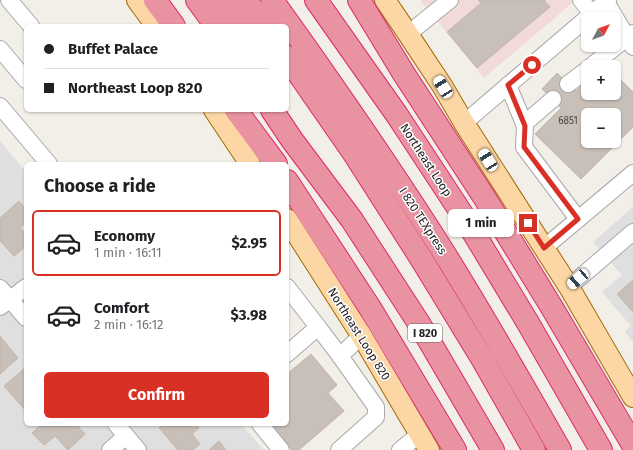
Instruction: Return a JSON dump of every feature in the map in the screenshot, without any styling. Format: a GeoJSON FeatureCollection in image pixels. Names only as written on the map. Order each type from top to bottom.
{"type":"FeatureCollection","features":[{"type":"Feature","properties":{"kind":"highway"},"geometry":{"type":"LineString","coordinates":[[155,0],[173,24]]}},
{"type":"Feature","properties":{"kind":"highway"},"geometry":{"type":"LineString","coordinates":[[197,0],[215,24]]}},
{"type":"Feature","properties":{"kind":"highway"},"geometry":{"type":"LineString","coordinates":[[222,0],[238,24]]}},
{"type":"Feature","properties":{"kind":"highway"},"geometry":{"type":"LineString","coordinates":[[246,0],[264,24]]}},
{"type":"Feature","properties":{"kind":"highway","name":"I 820 TEXpress"},"geometry":{"type":"LineString","coordinates":[[272,0],[289,24]]}},
{"type":"Feature","properties":{"kind":"highway","name":"Northeast Loop"},"geometry":{"type":"LineString","coordinates":[[316,0],[396,115],[464,217],[602,450]]}},
{"type":"Feature","properties":{"kind":"highway"},"geometry":{"type":"LineString","coordinates":[[358,0],[486,200],[633,445]]}},
{"type":"Feature","properties":{"kind":"highway","name":"I 820 TEXpress"},"geometry":{"type":"LineString","coordinates":[[289,24],[368,136],[434,238],[498,341],[560,450]]}},
{"type":"Feature","properties":{"kind":"highway","name":"I 820 TEXpress"},"geometry":{"type":"LineString","coordinates":[[289,60],[355,155],[422,260],[483,360],[534,450]]}},
{"type":"Feature","properties":{"kind":"highway"},"geometry":{"type":"LineString","coordinates":[[289,108],[352,220]]}},
{"type":"Feature","properties":{"kind":"highway"},"geometry":{"type":"LineString","coordinates":[[237,112],[275,162]]}},
{"type":"Feature","properties":{"kind":"highway","name":"I 820"},"geometry":{"type":"LineString","coordinates":[[273,112],[292,140],[352,220],[420,326],[493,450]]}},
{"type":"Feature","properties":{"kind":"highway"},"geometry":{"type":"LineString","coordinates":[[289,185],[370,308],[455,450]]}},
{"type":"Feature","properties":{"kind":"main road"},"geometry":{"type":"LineString","coordinates":[[137,0],[155,24]]}},
{"type":"Feature","properties":{"kind":"main road"},"geometry":{"type":"LineString","coordinates":[[385,0],[443,87],[464,123],[569,288],[633,397]]}},
{"type":"Feature","properties":{"kind":"main road"},"geometry":{"type":"LineString","coordinates":[[215,112],[249,162]]}},
{"type":"Feature","properties":{"kind":"main road","name":"Northeast Loop 820"},"geometry":{"type":"LineString","coordinates":[[289,224],[361,336],[425,442]]}},
{"type":"Feature","properties":{"kind":"street"},"geometry":{"type":"LineString","coordinates":[[9,0],[29,24]]}},
{"type":"Feature","properties":{"kind":"street"},"geometry":{"type":"LineString","coordinates":[[581,0],[590,12]]}},
{"type":"Feature","properties":{"kind":"street"},"geometry":{"type":"LineString","coordinates":[[594,12],[607,1],[631,39],[601,60]]}},
{"type":"Feature","properties":{"kind":"street"},"geometry":{"type":"LineString","coordinates":[[408,34],[441,3]]}},
{"type":"Feature","properties":{"kind":"street"},"geometry":{"type":"LineString","coordinates":[[464,123],[581,23]]}},
{"type":"Feature","properties":{"kind":"street"},"geometry":{"type":"LineString","coordinates":[[0,49],[24,78]]}},
{"type":"Feature","properties":{"kind":"street"},"geometry":{"type":"LineString","coordinates":[[568,84],[581,74]]}},
{"type":"Feature","properties":{"kind":"street"},"geometry":{"type":"LineString","coordinates":[[508,85],[524,124],[524,147],[578,219]]}},
{"type":"Feature","properties":{"kind":"street"},"geometry":{"type":"LineString","coordinates":[[524,124],[553,99]]}},
{"type":"Feature","properties":{"kind":"street"},"geometry":{"type":"LineString","coordinates":[[0,106],[47,162]]}},
{"type":"Feature","properties":{"kind":"street"},"geometry":{"type":"LineString","coordinates":[[544,248],[633,173]]}},
{"type":"Feature","properties":{"kind":"street"},"geometry":{"type":"LineString","coordinates":[[569,288],[633,232]]}},
{"type":"Feature","properties":{"kind":"street"},"geometry":{"type":"LineString","coordinates":[[24,287],[3,298],[24,316]]}},
{"type":"Feature","properties":{"kind":"street"},"geometry":{"type":"LineString","coordinates":[[289,290],[340,356],[376,407],[376,417],[339,450]]}},
{"type":"Feature","properties":{"kind":"street"},"geometry":{"type":"LineString","coordinates":[[289,352],[318,327]]}},
{"type":"Feature","properties":{"kind":"street"},"geometry":{"type":"LineString","coordinates":[[340,356],[361,336]]}},
{"type":"Feature","properties":{"kind":"street"},"geometry":{"type":"LineString","coordinates":[[118,426],[138,450]]}},
{"type":"Feature","properties":{"kind":"street"},"geometry":{"type":"LineString","coordinates":[[262,426],[281,450]]}},
{"type":"Feature","properties":{"kind":"street"},"geometry":{"type":"LineString","coordinates":[[110,450],[126,436]]}},
{"type":"Feature","properties":{"kind":"street"},"geometry":{"type":"LineString","coordinates":[[400,450],[425,442]]}},
{"type":"Feature","properties":{"kind":"shaded area"},"geometry":{"type":"Polygon","coordinates":[[[420,0],[576,0],[484,78],[420,0]]]}},
{"type":"Feature","properties":{"kind":"shaded area"},"geometry":{"type":"Polygon","coordinates":[[[0,141],[24,170],[24,426],[243,426],[264,450],[0,450],[0,141]]]}},
{"type":"Feature","properties":{"kind":"shaded area"},"geometry":{"type":"Polygon","coordinates":[[[633,207],[633,342],[625,332],[631,326],[602,292],[622,275],[593,242],[633,207]]]}},
{"type":"Feature","properties":{"kind":"building"},"geometry":{"type":"Polygon","coordinates":[[[478,0],[544,0],[550,7],[477,68],[447,32],[481,3],[478,0]]]}},
{"type":"Feature","properties":{"kind":"building"},"geometry":{"type":"Polygon","coordinates":[[[557,73],[576,91],[581,86],[581,100],[621,100],[621,80],[633,92],[633,127],[621,139],[621,108],[581,108],[581,148],[612,148],[581,179],[535,134],[561,108],[542,89],[557,73]]]}},
{"type":"Feature","properties":{"kind":"building"},"geometry":{"type":"Polygon","coordinates":[[[19,201],[24,207],[24,224],[20,228],[24,233],[24,248],[14,256],[0,241],[0,218],[19,201]]]}},
{"type":"Feature","properties":{"kind":"building"},"geometry":{"type":"Polygon","coordinates":[[[633,280],[633,312],[617,294],[633,280]]]}},
{"type":"Feature","properties":{"kind":"building"},"geometry":{"type":"Polygon","coordinates":[[[0,336],[18,358],[0,374],[0,336]]]}},
{"type":"Feature","properties":{"kind":"building"},"geometry":{"type":"Polygon","coordinates":[[[311,354],[337,385],[328,393],[344,411],[299,450],[292,450],[272,426],[289,426],[289,372],[311,354]]]}},
{"type":"Feature","properties":{"kind":"building"},"geometry":{"type":"Polygon","coordinates":[[[24,369],[24,409],[4,386],[24,369]]]}},
{"type":"Feature","properties":{"kind":"building"},"geometry":{"type":"Polygon","coordinates":[[[40,426],[78,426],[85,434],[68,450],[55,436],[44,445],[32,433],[40,426]]]}},
{"type":"Feature","properties":{"kind":"building"},"geometry":{"type":"Polygon","coordinates":[[[161,426],[198,426],[199,428],[192,434],[200,444],[193,450],[178,450],[159,428],[161,426]]]}},
{"type":"Feature","properties":{"kind":"building"},"geometry":{"type":"Polygon","coordinates":[[[219,441],[226,450],[209,450],[219,441]]]}},
{"type":"Feature","properties":{"kind":"route"},"geometry":{"type":"LineString","coordinates":[[528,223],[544,248],[578,219],[524,147],[525,126],[508,85],[532,65]]}}]}
